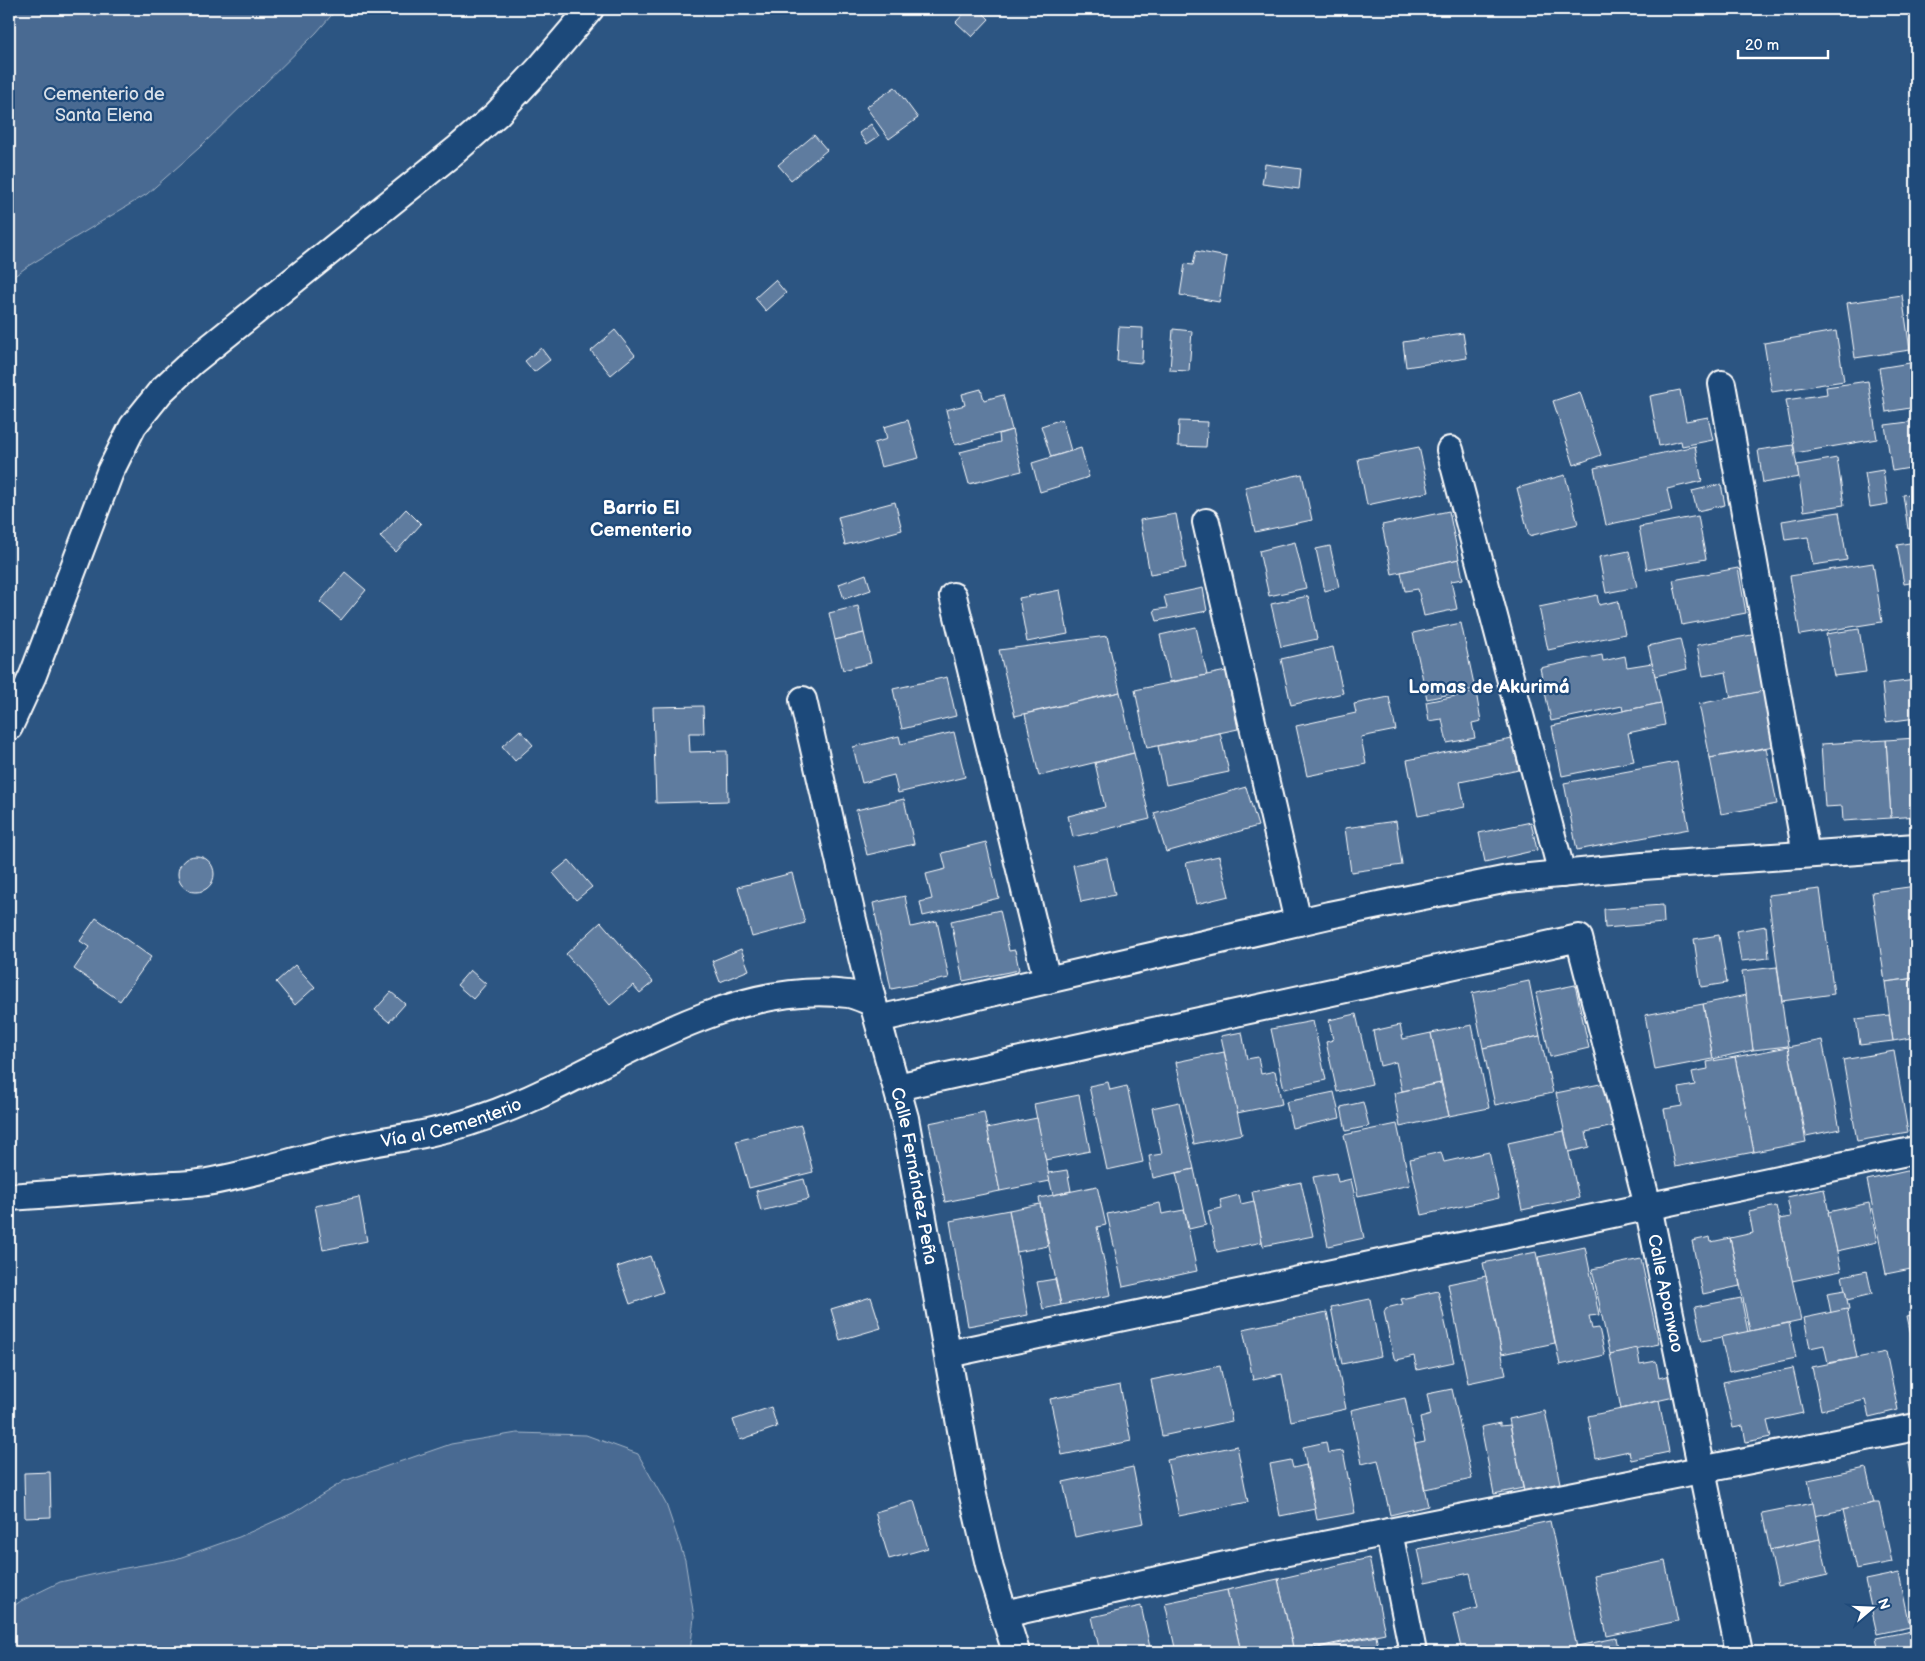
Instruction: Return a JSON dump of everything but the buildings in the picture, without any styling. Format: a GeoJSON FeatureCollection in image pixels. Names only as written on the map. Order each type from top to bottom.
{"type":"FeatureCollection","features":[{"type":"Feature","properties":{"kind":"street"},"geometry":{"type":"LineString","coordinates":[[9,727],[33,675],[110,472],[133,426],[161,391],[192,362],[456,150],[497,114],[540,68],[590,9]]}},
{"type":"Feature","properties":{"kind":"street"},"geometry":{"type":"LineString","coordinates":[[1722,384],[1806,854]]}},
{"type":"Feature","properties":{"kind":"street"},"geometry":{"type":"LineString","coordinates":[[1450,450],[1562,874]]}},
{"type":"Feature","properties":{"kind":"street"},"geometry":{"type":"LineString","coordinates":[[1206,522],[1298,922]]}},
{"type":"Feature","properties":{"kind":"street"},"geometry":{"type":"LineString","coordinates":[[953,596],[1047,980]]}},
{"type":"Feature","properties":{"kind":"street","name":"Calle Fernández Peña"},"geometry":{"type":"LineString","coordinates":[[803,700],[876,1011],[897,1087],[913,1156],[972,1491],[990,1569],[1016,1652]]}},
{"type":"Feature","properties":{"kind":"street"},"geometry":{"type":"LineString","coordinates":[[876,1011],[1047,980],[1298,922],[1508,879],[1643,866],[1916,847]]}},
{"type":"Feature","properties":{"kind":"street","name":"Calle Aponwao"},"geometry":{"type":"LineString","coordinates":[[897,1087],[1579,938],[1648,1206],[1739,1652]]}},
{"type":"Feature","properties":{"kind":"street","name":"Vía al Cementerio"},"geometry":{"type":"LineString","coordinates":[[9,1197],[204,1182],[242,1175],[289,1161],[346,1148],[462,1125],[494,1114],[548,1090],[678,1027],[733,1007],[774,996],[814,992],[850,994],[876,1011]]}},
{"type":"Feature","properties":{"kind":"street"},"geometry":{"type":"LineString","coordinates":[[948,1354],[1916,1150]]}},
{"type":"Feature","properties":{"kind":"street"},"geometry":{"type":"LineString","coordinates":[[1004,1614],[1253,1559],[1916,1427]]}},
{"type":"Feature","properties":{"kind":"street"},"geometry":{"type":"LineString","coordinates":[[1389,1532],[1413,1652]]}},
{"type":"Feature","properties":{"kind":"green space","name":"Cementerio de Santa Elena"},"geometry":{"type":"Polygon","coordinates":[[[9,9],[337,9],[316,33],[199,148],[147,194],[28,266],[9,280],[9,9]]]}},
{"type":"Feature","properties":{"kind":"green space"},"geometry":{"type":"Polygon","coordinates":[[[517,1433],[586,1435],[638,1454],[666,1504],[685,1560],[694,1617],[690,1652],[9,1652],[9,1609],[60,1582],[176,1559],[239,1537],[293,1513],[344,1481],[451,1444],[517,1433]]]}},
{"type":"Feature","properties":{"kind":"district","name":"Barrio El Cementerio"},"geometry":{"type":"Point","coordinates":[641,519]}},
{"type":"Feature","properties":{"kind":"district","name":"Lomas de Akurimá"},"geometry":{"type":"Point","coordinates":[1489,687]}}]}
